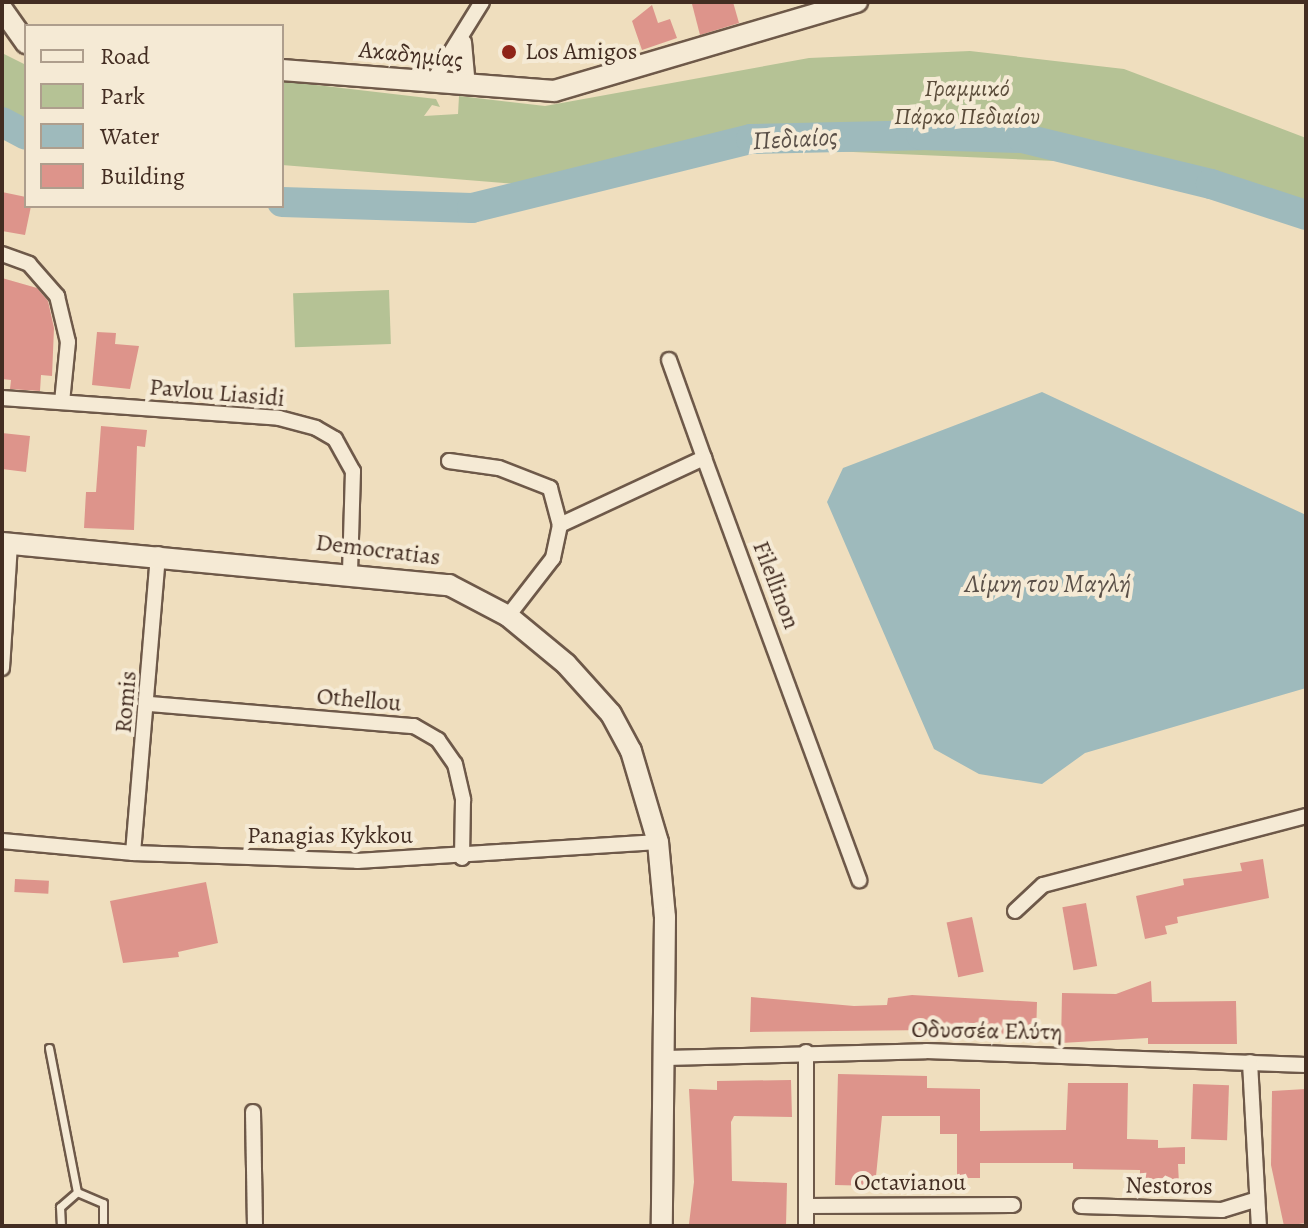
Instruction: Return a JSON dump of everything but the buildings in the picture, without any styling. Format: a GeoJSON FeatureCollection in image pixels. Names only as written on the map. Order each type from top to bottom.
{"type":"FeatureCollection","features":[{"type":"Feature","properties":{"kind":"street"},"geometry":{"type":"LineString","coordinates":[[433,81],[465,38],[482,2]]}},
{"type":"Feature","properties":{"kind":"street","name":"Ακαδημίας"},"geometry":{"type":"LineString","coordinates":[[284,70],[433,81],[468,87],[554,91],[590,85],[857,2]]}},
{"type":"Feature","properties":{"kind":"street"},"geometry":{"type":"LineString","coordinates":[[3,16],[24,41]]}},
{"type":"Feature","properties":{"kind":"street"},"geometry":{"type":"LineString","coordinates":[[465,38],[468,87]]}},
{"type":"Feature","properties":{"kind":"street"},"geometry":{"type":"LineString","coordinates":[[2,254],[29,264],[57,296],[68,342],[62,402]]}},
{"type":"Feature","properties":{"kind":"street","name":"Filellinon"},"geometry":{"type":"LineString","coordinates":[[669,360],[859,880]]}},
{"type":"Feature","properties":{"kind":"street","name":"Pavlou Liasidi"},"geometry":{"type":"LineString","coordinates":[[2,398],[279,418],[335,439],[353,471],[350,571]]}},
{"type":"Feature","properties":{"kind":"street"},"geometry":{"type":"LineString","coordinates":[[560,525],[704,458]]}},
{"type":"Feature","properties":{"kind":"street"},"geometry":{"type":"LineString","coordinates":[[449,461],[499,468],[550,488],[560,525],[553,558],[508,616]]}},
{"type":"Feature","properties":{"kind":"street"},"geometry":{"type":"LineString","coordinates":[[2,668],[6,543]]}},
{"type":"Feature","properties":{"kind":"street","name":"Democratias"},"geometry":{"type":"LineString","coordinates":[[6,543],[350,571],[449,585],[508,616],[566,664],[611,714],[645,785],[658,842],[666,1058],[662,1226]]}},
{"type":"Feature","properties":{"kind":"street","name":"Romis"},"geometry":{"type":"LineString","coordinates":[[133,853],[150,704],[158,554]]}},
{"type":"Feature","properties":{"kind":"street","name":"Othellou"},"geometry":{"type":"LineString","coordinates":[[150,704],[414,726],[438,740],[455,764],[463,800],[462,858]]}},
{"type":"Feature","properties":{"kind":"street"},"geometry":{"type":"LineString","coordinates":[[1015,911],[1043,885],[1306,816]]}},
{"type":"Feature","properties":{"kind":"street","name":"Panagias Kykkou"},"geometry":{"type":"LineString","coordinates":[[2,841],[133,853],[462,858],[658,842]]}},
{"type":"Feature","properties":{"kind":"street"},"geometry":{"type":"LineString","coordinates":[[806,1052],[806,1226]]}},
{"type":"Feature","properties":{"kind":"street","name":"Οδυσσέα Ελύτη"},"geometry":{"type":"LineString","coordinates":[[666,1058],[806,1052],[1306,1065]]}},
{"type":"Feature","properties":{"kind":"street"},"geometry":{"type":"LineString","coordinates":[[1250,1062],[1254,1200],[1259,1226]]}},
{"type":"Feature","properties":{"kind":"street"},"geometry":{"type":"LineString","coordinates":[[253,1112],[255,1226]]}},
{"type":"Feature","properties":{"kind":"street","name":"Nestoros"},"geometry":{"type":"LineString","coordinates":[[1081,1206],[1222,1210],[1254,1200]]}},
{"type":"Feature","properties":{"kind":"street","name":"Octavianou"},"geometry":{"type":"LineString","coordinates":[[807,1206],[1013,1205]]}},
{"type":"Feature","properties":{"kind":"lane"},"geometry":{"type":"LineString","coordinates":[[49,1048],[77,1192]]}},
{"type":"Feature","properties":{"kind":"lane"},"geometry":{"type":"LineString","coordinates":[[61,1226],[60,1207],[77,1192]]}},
{"type":"Feature","properties":{"kind":"lane"},"geometry":{"type":"LineString","coordinates":[[77,1192],[103,1203],[103,1226]]}},
{"type":"Feature","properties":{"kind":"green space","name":"Γραμμικό Πάρκο Πεδιαίου"},"geometry":{"type":"Polygon","coordinates":[[[970,51],[1124,69],[1306,138],[1306,206],[1208,175],[1078,162],[715,146],[516,184],[284,165],[284,81],[436,99],[440,107],[432,105],[424,116],[458,114],[459,96],[545,106],[809,58],[970,51]]]}},
{"type":"Feature","properties":{"kind":"green space"},"geometry":{"type":"Polygon","coordinates":[[[2,53],[24,64],[24,125],[2,116],[2,53]]]}},
{"type":"Feature","properties":{"kind":"green space"},"geometry":{"type":"Polygon","coordinates":[[[389,290],[391,344],[295,347],[293,293],[389,290]]]}},
{"type":"Feature","properties":{"kind":"water","name":"Λίμνη του Μαγλή"},"geometry":{"type":"Polygon","coordinates":[[[1042,392],[1306,515],[1306,688],[1085,753],[1042,784],[979,774],[934,749],[827,502],[843,468],[1042,392]]]}},
{"type":"Feature","properties":{"kind":"waterway","name":"Πεδιαίος"},"geometry":{"type":"LineString","coordinates":[[2,122],[24,134]]}},
{"type":"Feature","properties":{"kind":"waterway","name":"Πεδιαίος"},"geometry":{"type":"LineString","coordinates":[[284,202],[472,208],[751,139],[921,135],[1022,138],[1211,184],[1306,215]]}},
{"type":"Feature","properties":{"kind":"place","name":"Los Amigos"},"geometry":{"type":"Point","coordinates":[509,52]}}]}
